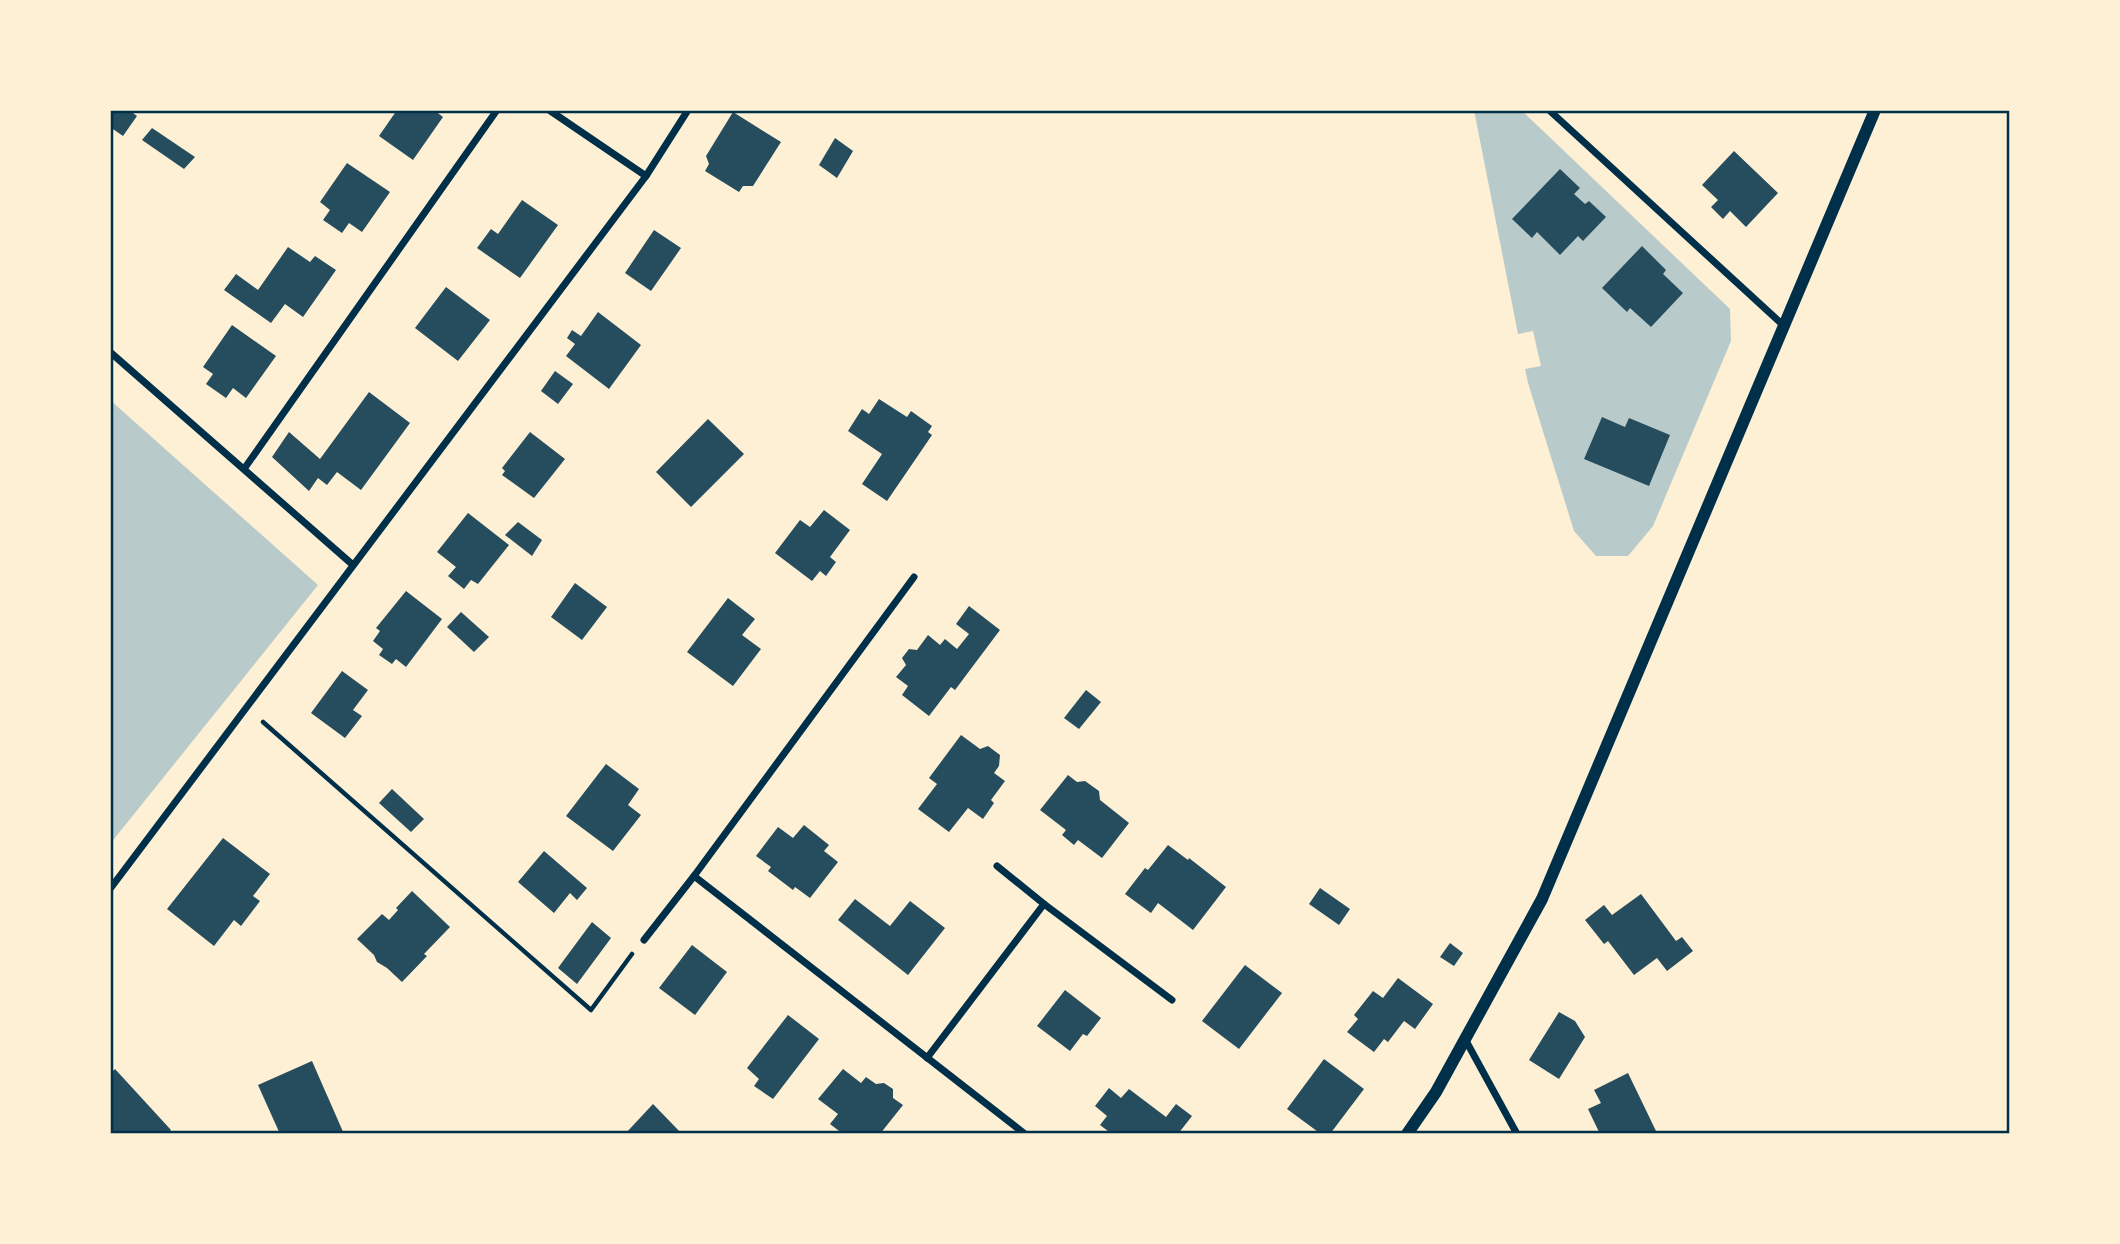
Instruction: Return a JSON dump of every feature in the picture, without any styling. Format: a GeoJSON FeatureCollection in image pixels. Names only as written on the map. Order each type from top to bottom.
{"type":"FeatureCollection","features":[{"type":"Feature","properties":{"kind":"street"},"geometry":{"type":"LineString","coordinates":[[244,469],[497,110]]}},
{"type":"Feature","properties":{"kind":"street"},"geometry":{"type":"LineString","coordinates":[[549,110],[646,176]]}},
{"type":"Feature","properties":{"kind":"street"},"geometry":{"type":"LineString","coordinates":[[110,890],[646,176],[688,110]]}},
{"type":"Feature","properties":{"kind":"street"},"geometry":{"type":"LineString","coordinates":[[1549,110],[1784,326]]}},
{"type":"Feature","properties":{"kind":"street"},"geometry":{"type":"LineString","coordinates":[[1408,1134],[1436,1092],[1542,900],[1875,110]]}},
{"type":"Feature","properties":{"kind":"street"},"geometry":{"type":"LineString","coordinates":[[110,352],[353,565]]}},
{"type":"Feature","properties":{"kind":"street"},"geometry":{"type":"LineString","coordinates":[[644,940],[914,578]]}},
{"type":"Feature","properties":{"kind":"street"},"geometry":{"type":"LineString","coordinates":[[998,866],[1172,1000]]}},
{"type":"Feature","properties":{"kind":"street"},"geometry":{"type":"LineString","coordinates":[[694,876],[1025,1134]]}},
{"type":"Feature","properties":{"kind":"street"},"geometry":{"type":"LineString","coordinates":[[927,1058],[1044,904]]}},
{"type":"Feature","properties":{"kind":"street"},"geometry":{"type":"LineString","coordinates":[[1465,1038],[1517,1134]]}},
{"type":"Feature","properties":{"kind":"path"},"geometry":{"type":"LineString","coordinates":[[246,707],[591,1010],[644,940]]}},
{"type":"Feature","properties":{"kind":"shaded area"},"geometry":{"type":"Polygon","coordinates":[[[1474,110],[1521,110],[1730,309],[1731,341],[1653,526],[1628,556],[1596,556],[1574,531],[1528,383],[1525,369],[1541,366],[1533,331],[1518,334],[1474,110]]]}},
{"type":"Feature","properties":{"kind":"shaded area"},"geometry":{"type":"Polygon","coordinates":[[[110,400],[318,585],[110,844],[110,400]]]}},
{"type":"Feature","properties":{"kind":"building"},"geometry":{"type":"Polygon","coordinates":[[[110,110],[129,110],[137,116],[123,136],[110,127],[110,110]]]}},
{"type":"Feature","properties":{"kind":"building"},"geometry":{"type":"Polygon","coordinates":[[[397,110],[434,110],[443,117],[413,160],[379,136],[397,110]]]}},
{"type":"Feature","properties":{"kind":"building"},"geometry":{"type":"Polygon","coordinates":[[[733,112],[781,142],[753,186],[743,186],[739,192],[705,171],[709,164],[706,156],[733,112]]]}},
{"type":"Feature","properties":{"kind":"building"},"geometry":{"type":"Polygon","coordinates":[[[152,128],[195,157],[184,169],[142,140],[152,128]]]}},
{"type":"Feature","properties":{"kind":"building"},"geometry":{"type":"Polygon","coordinates":[[[835,138],[853,151],[837,178],[819,165],[835,138]]]}},
{"type":"Feature","properties":{"kind":"building"},"geometry":{"type":"Polygon","coordinates":[[[1734,151],[1778,193],[1746,227],[1730,211],[1723,219],[1711,207],[1718,200],[1702,185],[1734,151]]]}},
{"type":"Feature","properties":{"kind":"building"},"geometry":{"type":"Polygon","coordinates":[[[347,163],[390,192],[362,232],[349,223],[342,233],[323,220],[330,210],[320,202],[347,163]]]}},
{"type":"Feature","properties":{"kind":"building"},"geometry":{"type":"Polygon","coordinates":[[[1560,169],[1580,188],[1574,194],[1585,204],[1589,201],[1606,217],[1583,241],[1578,236],[1560,255],[1537,232],[1532,238],[1512,219],[1560,169]]]}},
{"type":"Feature","properties":{"kind":"building"},"geometry":{"type":"Polygon","coordinates":[[[522,200],[558,225],[520,278],[477,248],[491,229],[498,234],[522,200]]]}},
{"type":"Feature","properties":{"kind":"building"},"geometry":{"type":"Polygon","coordinates":[[[654,230],[681,248],[651,291],[625,273],[654,230]]]}},
{"type":"Feature","properties":{"kind":"building"},"geometry":{"type":"Polygon","coordinates":[[[1642,246],[1666,270],[1663,274],[1683,293],[1651,327],[1630,308],[1627,312],[1602,288],[1642,246]]]}},
{"type":"Feature","properties":{"kind":"building"},"geometry":{"type":"Polygon","coordinates":[[[288,247],[310,262],[315,256],[336,270],[303,317],[285,304],[271,323],[224,290],[236,274],[258,290],[288,247]]]}},
{"type":"Feature","properties":{"kind":"building"},"geometry":{"type":"Polygon","coordinates":[[[446,287],[490,320],[458,361],[415,328],[446,287]]]}},
{"type":"Feature","properties":{"kind":"building"},"geometry":{"type":"Polygon","coordinates":[[[598,312],[641,345],[609,389],[566,356],[575,344],[567,338],[572,330],[581,336],[598,312]]]}},
{"type":"Feature","properties":{"kind":"building"},"geometry":{"type":"Polygon","coordinates":[[[232,325],[276,356],[246,398],[233,388],[226,398],[206,384],[213,374],[203,367],[232,325]]]}},
{"type":"Feature","properties":{"kind":"building"},"geometry":{"type":"Polygon","coordinates":[[[555,371],[573,384],[558,404],[541,391],[555,371]]]}},
{"type":"Feature","properties":{"kind":"building"},"geometry":{"type":"Polygon","coordinates":[[[369,392],[410,423],[361,490],[337,472],[327,485],[318,478],[309,491],[272,457],[289,432],[320,459],[369,392]]]}},
{"type":"Feature","properties":{"kind":"building"},"geometry":{"type":"Polygon","coordinates":[[[879,399],[907,417],[911,411],[932,426],[928,432],[932,435],[887,501],[862,484],[882,454],[848,431],[862,409],[869,414],[879,399]]]}},
{"type":"Feature","properties":{"kind":"building"},"geometry":{"type":"Polygon","coordinates":[[[1602,417],[1625,427],[1629,418],[1670,435],[1649,486],[1584,459],[1602,417]]]}},
{"type":"Feature","properties":{"kind":"building"},"geometry":{"type":"Polygon","coordinates":[[[708,419],[744,454],[691,507],[656,472],[708,419]]]}},
{"type":"Feature","properties":{"kind":"building"},"geometry":{"type":"Polygon","coordinates":[[[530,432],[565,459],[534,498],[502,475],[505,471],[502,468],[530,432]]]}},
{"type":"Feature","properties":{"kind":"building"},"geometry":{"type":"Polygon","coordinates":[[[824,510],[850,530],[830,557],[836,562],[826,576],[820,571],[812,581],[775,553],[800,520],[810,527],[824,510]]]}},
{"type":"Feature","properties":{"kind":"building"},"geometry":{"type":"Polygon","coordinates":[[[468,513],[509,545],[478,584],[471,580],[464,589],[448,576],[456,567],[437,552],[468,513]]]}},
{"type":"Feature","properties":{"kind":"building"},"geometry":{"type":"Polygon","coordinates":[[[518,522],[542,540],[532,556],[505,535],[518,522]]]}},
{"type":"Feature","properties":{"kind":"building"},"geometry":{"type":"Polygon","coordinates":[[[575,583],[607,607],[582,640],[551,617],[575,583]]]}},
{"type":"Feature","properties":{"kind":"building"},"geometry":{"type":"Polygon","coordinates":[[[406,591],[442,619],[406,667],[396,659],[392,664],[379,655],[383,649],[373,641],[380,631],[376,628],[406,591]]]}},
{"type":"Feature","properties":{"kind":"building"},"geometry":{"type":"Polygon","coordinates":[[[728,598],[755,619],[742,635],[761,649],[733,686],[687,652],[728,598]]]}},
{"type":"Feature","properties":{"kind":"building"},"geometry":{"type":"Polygon","coordinates":[[[969,606],[1000,630],[955,690],[951,687],[929,716],[902,695],[908,686],[896,677],[906,665],[902,658],[909,649],[917,650],[928,635],[940,645],[945,639],[957,649],[969,634],[956,624],[969,606]]]}},
{"type":"Feature","properties":{"kind":"building"},"geometry":{"type":"Polygon","coordinates":[[[461,612],[489,637],[474,652],[447,627],[461,612]]]}},
{"type":"Feature","properties":{"kind":"building"},"geometry":{"type":"Polygon","coordinates":[[[342,671],[368,690],[353,710],[362,716],[345,738],[311,713],[342,671]]]}},
{"type":"Feature","properties":{"kind":"building"},"geometry":{"type":"Polygon","coordinates":[[[1086,690],[1101,702],[1079,729],[1064,718],[1086,690]]]}},
{"type":"Feature","properties":{"kind":"building"},"geometry":{"type":"Polygon","coordinates":[[[961,735],[980,749],[988,746],[1000,755],[999,766],[994,773],[1005,781],[991,800],[994,803],[983,819],[968,808],[949,832],[918,809],[937,784],[929,778],[961,735]]]}},
{"type":"Feature","properties":{"kind":"building"},"geometry":{"type":"Polygon","coordinates":[[[606,764],[639,789],[628,805],[641,815],[613,851],[566,816],[606,764]]]}},
{"type":"Feature","properties":{"kind":"building"},"geometry":{"type":"Polygon","coordinates":[[[1068,775],[1077,782],[1085,781],[1099,791],[1100,800],[1129,823],[1102,858],[1078,840],[1074,845],[1062,835],[1066,830],[1040,810],[1068,775]]]}},
{"type":"Feature","properties":{"kind":"building"},"geometry":{"type":"Polygon","coordinates":[[[392,789],[424,819],[411,832],[379,803],[392,789]]]}},
{"type":"Feature","properties":{"kind":"building"},"geometry":{"type":"Polygon","coordinates":[[[804,825],[829,845],[824,851],[838,862],[810,898],[795,887],[793,890],[768,871],[771,867],[756,856],[778,827],[793,838],[804,825]]]}},
{"type":"Feature","properties":{"kind":"building"},"geometry":{"type":"Polygon","coordinates":[[[223,838],[270,874],[253,896],[260,901],[241,926],[234,920],[214,946],[167,909],[223,838]]]}},
{"type":"Feature","properties":{"kind":"building"},"geometry":{"type":"Polygon","coordinates":[[[1168,845],[1226,887],[1193,930],[1158,903],[1151,913],[1125,894],[1145,868],[1148,870],[1168,845]]]}},
{"type":"Feature","properties":{"kind":"building"},"geometry":{"type":"Polygon","coordinates":[[[544,851],[587,888],[577,900],[570,893],[554,913],[518,882],[544,851]]]}},
{"type":"Feature","properties":{"kind":"building"},"geometry":{"type":"Polygon","coordinates":[[[1320,888],[1350,909],[1339,925],[1309,904],[1320,888]]]}},
{"type":"Feature","properties":{"kind":"building"},"geometry":{"type":"Polygon","coordinates":[[[412,891],[450,927],[402,982],[377,962],[374,955],[357,939],[382,914],[389,920],[412,891]]]}},
{"type":"Feature","properties":{"kind":"building"},"geometry":{"type":"Polygon","coordinates":[[[1641,894],[1676,941],[1682,937],[1693,951],[1667,971],[1657,958],[1634,975],[1608,941],[1604,944],[1585,920],[1604,905],[1612,915],[1641,894]]]}},
{"type":"Feature","properties":{"kind":"building"},"geometry":{"type":"Polygon","coordinates":[[[855,899],[890,926],[910,901],[945,928],[908,975],[838,920],[855,899]]]}},
{"type":"Feature","properties":{"kind":"building"},"geometry":{"type":"Polygon","coordinates":[[[592,922],[611,938],[577,984],[558,968],[592,922]]]}},
{"type":"Feature","properties":{"kind":"building"},"geometry":{"type":"Polygon","coordinates":[[[1450,943],[1463,953],[1454,966],[1440,957],[1450,943]]]}},
{"type":"Feature","properties":{"kind":"building"},"geometry":{"type":"Polygon","coordinates":[[[692,945],[727,972],[695,1015],[659,988],[692,945]]]}},
{"type":"Feature","properties":{"kind":"building"},"geometry":{"type":"Polygon","coordinates":[[[1245,965],[1282,993],[1239,1049],[1202,1021],[1245,965]]]}},
{"type":"Feature","properties":{"kind":"building"},"geometry":{"type":"Polygon","coordinates":[[[1398,978],[1433,1004],[1415,1029],[1404,1021],[1388,1042],[1384,1039],[1374,1052],[1347,1032],[1358,1019],[1354,1015],[1373,991],[1383,998],[1398,978]]]}},
{"type":"Feature","properties":{"kind":"building"},"geometry":{"type":"Polygon","coordinates":[[[1065,990],[1101,1018],[1087,1036],[1083,1034],[1070,1051],[1037,1026],[1065,990]]]}},
{"type":"Feature","properties":{"kind":"building"},"geometry":{"type":"Polygon","coordinates":[[[1559,1012],[1575,1021],[1585,1037],[1559,1079],[1529,1060],[1559,1012]]]}},
{"type":"Feature","properties":{"kind":"building"},"geometry":{"type":"Polygon","coordinates":[[[788,1015],[819,1039],[773,1099],[754,1086],[759,1079],[747,1068],[788,1015]]]}},
{"type":"Feature","properties":{"kind":"building"},"geometry":{"type":"Polygon","coordinates":[[[1324,1059],[1364,1089],[1330,1134],[1321,1134],[1287,1109],[1324,1059]]]}},
{"type":"Feature","properties":{"kind":"building"},"geometry":{"type":"Polygon","coordinates":[[[312,1061],[344,1134],[280,1134],[258,1085],[312,1061]]]}},
{"type":"Feature","properties":{"kind":"building"},"geometry":{"type":"Polygon","coordinates":[[[115,1069],[171,1130],[167,1134],[110,1134],[110,1074],[115,1069]]]}},
{"type":"Feature","properties":{"kind":"building"},"geometry":{"type":"Polygon","coordinates":[[[843,1069],[861,1083],[866,1077],[876,1084],[884,1083],[893,1089],[893,1098],[903,1105],[880,1134],[843,1134],[830,1124],[838,1114],[818,1099],[843,1069]]]}},
{"type":"Feature","properties":{"kind":"building"},"geometry":{"type":"Polygon","coordinates":[[[1628,1073],[1656,1131],[1650,1134],[1600,1134],[1588,1109],[1601,1103],[1594,1090],[1628,1073]]]}},
{"type":"Feature","properties":{"kind":"building"},"geometry":{"type":"Polygon","coordinates":[[[1109,1088],[1121,1098],[1129,1089],[1166,1117],[1176,1104],[1192,1116],[1178,1134],[1112,1134],[1100,1125],[1107,1116],[1095,1106],[1109,1088]]]}},
{"type":"Feature","properties":{"kind":"building"},"geometry":{"type":"Polygon","coordinates":[[[653,1104],[682,1134],[625,1134],[653,1104]]]}}]}
